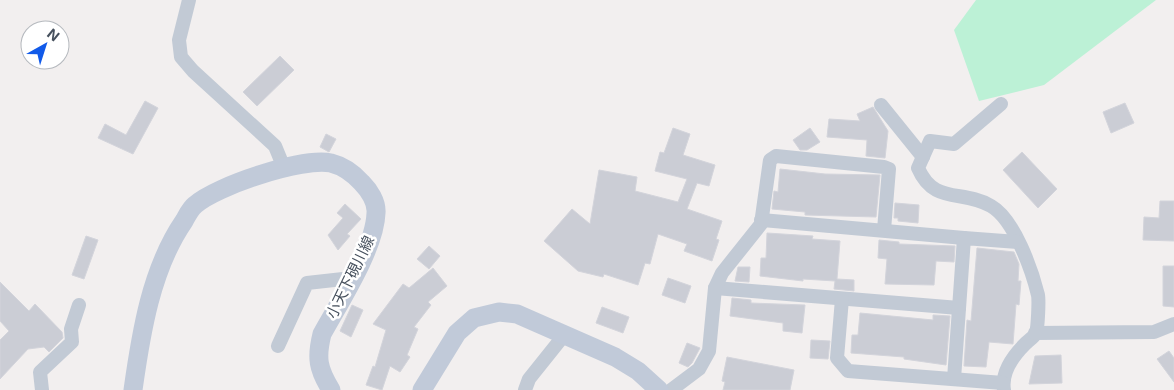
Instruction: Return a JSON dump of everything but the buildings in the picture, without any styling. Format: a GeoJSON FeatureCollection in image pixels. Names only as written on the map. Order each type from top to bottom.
{"type":"FeatureCollection","features":[{"type":"Feature","properties":{"kind":"main road","name":"小天下硯川線"},"geometry":{"type":"LineString","coordinates":[[133,390],[139,346],[168,245],[194,205],[218,190],[284,168],[330,163],[355,174],[370,191],[376,211],[372,234],[352,278],[322,334],[318,350],[320,372],[331,390]]}},
{"type":"Feature","properties":{"kind":"main road"},"geometry":{"type":"LineString","coordinates":[[422,390],[457,333],[474,318],[499,312],[517,314],[615,357],[638,371],[660,390]]}},
{"type":"Feature","properties":{"kind":"street"},"geometry":{"type":"LineString","coordinates":[[189,0],[179,40],[181,57],[193,71],[275,146],[284,168]]}},
{"type":"Feature","properties":{"kind":"street"},"geometry":{"type":"LineString","coordinates":[[842,299],[837,358],[848,371],[954,379],[1003,386],[1007,366],[1036,333],[1039,297],[1018,242],[1006,219],[992,206],[974,198],[937,192],[924,181],[918,168],[930,142],[954,144],[1001,104]]}},
{"type":"Feature","properties":{"kind":"street"},"geometry":{"type":"LineString","coordinates":[[881,105],[923,156]]}},
{"type":"Feature","properties":{"kind":"street"},"geometry":{"type":"LineString","coordinates":[[671,390],[699,369],[709,351],[715,288],[722,273],[761,220],[770,160],[776,156],[889,169],[884,230]]}},
{"type":"Feature","properties":{"kind":"street"},"geometry":{"type":"LineString","coordinates":[[761,220],[1018,242]]}},
{"type":"Feature","properties":{"kind":"street"},"geometry":{"type":"LineString","coordinates":[[954,379],[964,238]]}},
{"type":"Feature","properties":{"kind":"street"},"geometry":{"type":"LineString","coordinates":[[278,346],[307,283],[352,278]]}},
{"type":"Feature","properties":{"kind":"street"},"geometry":{"type":"LineString","coordinates":[[715,288],[959,308]]}},
{"type":"Feature","properties":{"kind":"street"},"geometry":{"type":"LineString","coordinates":[[42,390],[40,372],[72,342],[71,329],[79,305]]}},
{"type":"Feature","properties":{"kind":"street"},"geometry":{"type":"LineString","coordinates":[[1036,333],[1154,332],[1174,324]]}},
{"type":"Feature","properties":{"kind":"street"},"geometry":{"type":"LineString","coordinates":[[525,390],[529,379],[565,334]]}},
{"type":"Feature","properties":{"kind":"green space"},"geometry":{"type":"Polygon","coordinates":[[[976,0],[1156,0],[1044,85],[979,101],[954,30],[976,0]]]}}]}
